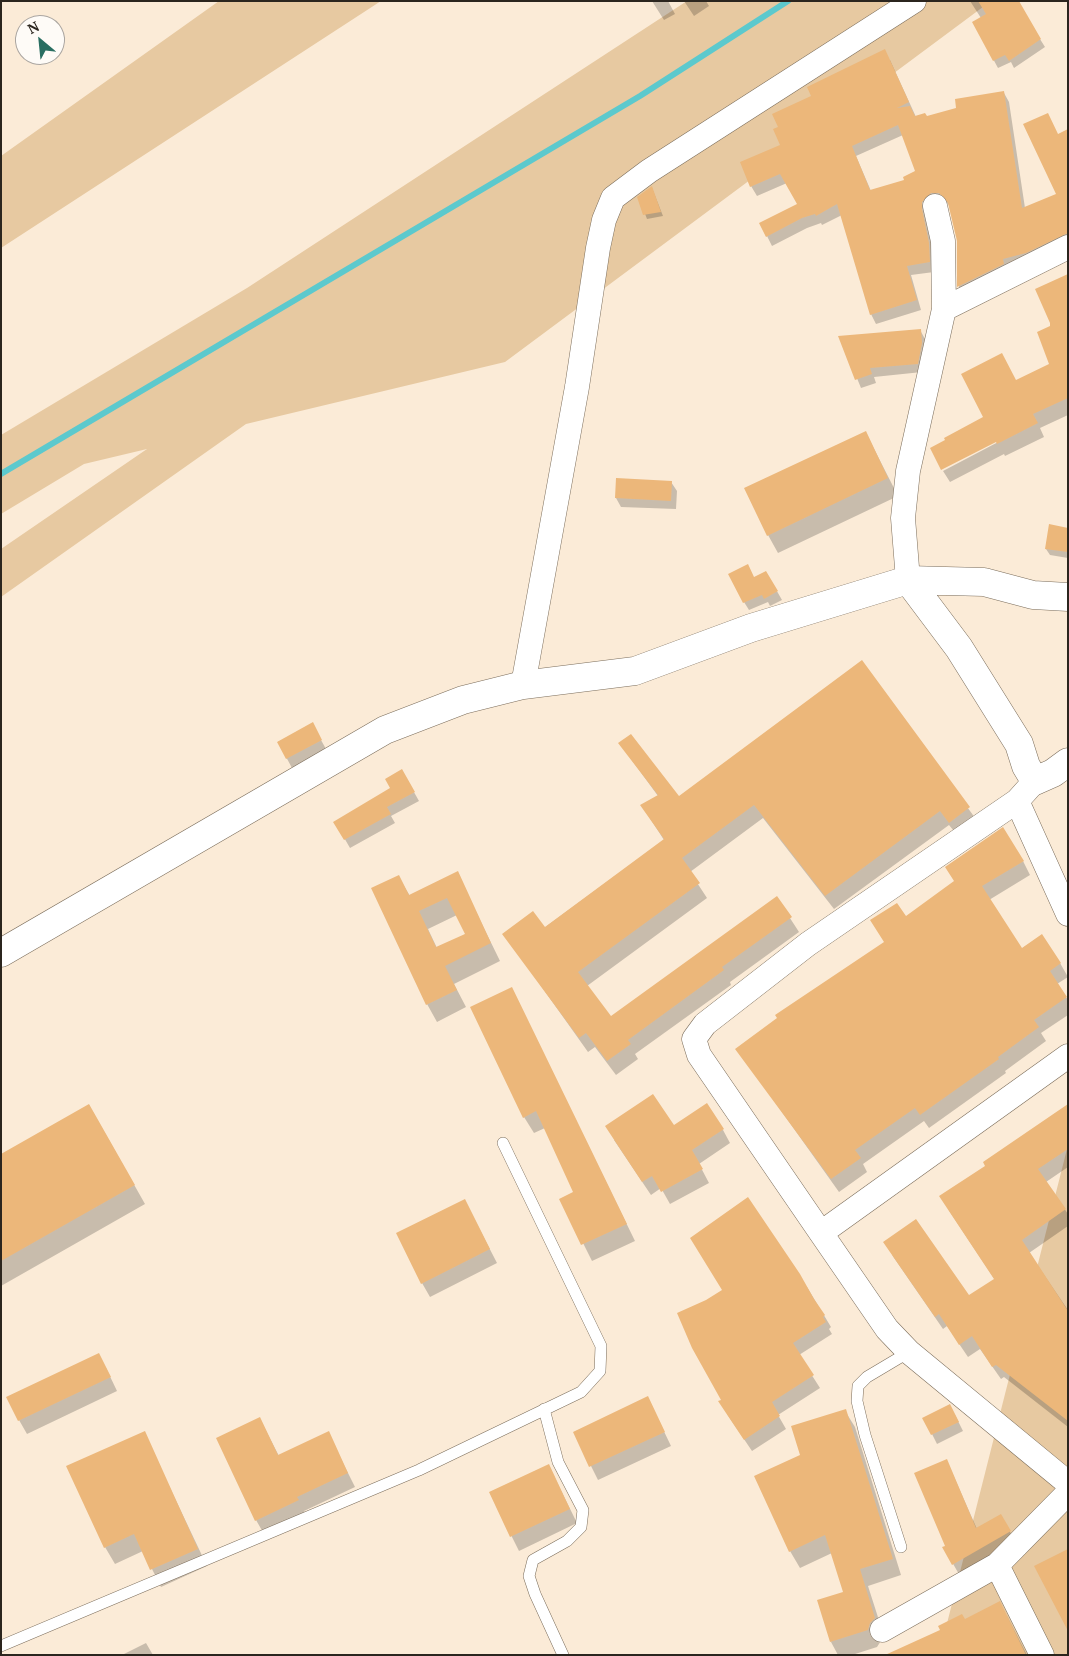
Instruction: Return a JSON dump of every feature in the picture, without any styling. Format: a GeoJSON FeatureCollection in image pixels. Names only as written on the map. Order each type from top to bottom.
{"type":"FeatureCollection","features":[{"type":"Feature","properties":{"kind":"street"},"geometry":{"type":"LineString","coordinates":[[524,685],[578,387],[598,248],[604,220],[613,198],[649,171],[914,1]]}},
{"type":"Feature","properties":{"kind":"street"},"geometry":{"type":"LineString","coordinates":[[935,206],[943,242],[944,309],[908,471],[903,518],[908,580],[959,648],[1019,744],[1026,766],[1035,780]]}},
{"type":"Feature","properties":{"kind":"street"},"geometry":{"type":"LineString","coordinates":[[944,309],[1068,247]]}},
{"type":"Feature","properties":{"kind":"street"},"geometry":{"type":"LineString","coordinates":[[1,953],[385,730],[463,700],[524,685],[635,671],[751,628],[908,580],[984,582],[1033,595],[1068,598]]}},
{"type":"Feature","properties":{"kind":"street"},"geometry":{"type":"LineString","coordinates":[[1068,762],[1053,773],[1035,780],[1017,801],[808,944],[705,1024],[694,1039],[699,1055],[887,1329],[909,1352],[1068,1483]]}},
{"type":"Feature","properties":{"kind":"street"},"geometry":{"type":"LineString","coordinates":[[1017,801],[1068,914]]}},
{"type":"Feature","properties":{"kind":"street"},"geometry":{"type":"LineString","coordinates":[[821,1234],[1068,1056]]}},
{"type":"Feature","properties":{"kind":"street"},"geometry":{"type":"LineString","coordinates":[[882,1630],[997,1564],[1068,1493]]}},
{"type":"Feature","properties":{"kind":"street"},"geometry":{"type":"LineString","coordinates":[[997,1564],[1042,1655]]}},
{"type":"Feature","properties":{"kind":"lane"},"geometry":{"type":"LineString","coordinates":[[1,1646],[419,1470],[581,1392],[600,1371],[601,1346],[503,1143]]}},
{"type":"Feature","properties":{"kind":"lane"},"geometry":{"type":"LineString","coordinates":[[901,1547],[865,1435],[857,1401],[858,1386],[868,1377],[909,1352]]}},
{"type":"Feature","properties":{"kind":"lane"},"geometry":{"type":"LineString","coordinates":[[544,1409],[558,1462],[583,1510],[581,1526],[567,1541],[533,1560],[529,1576],[534,1594],[563,1655]]}},
{"type":"Feature","properties":{"kind":"shaded area"},"geometry":{"type":"Polygon","coordinates":[[[219,1],[381,1],[1,248],[1,156],[219,1]]]}},
{"type":"Feature","properties":{"kind":"shaded area"},"geometry":{"type":"Polygon","coordinates":[[[687,1],[991,1],[505,362],[246,424],[1,597],[1,549],[147,449],[84,464],[1,514],[1,435],[247,288],[687,1]]]}},
{"type":"Feature","properties":{"kind":"shaded area"},"geometry":{"type":"Polygon","coordinates":[[[1068,1145],[1068,1655],[939,1655],[1068,1145]]]}},
{"type":"Feature","properties":{"kind":"building"},"geometry":{"type":"Polygon","coordinates":[[[978,1],[1019,1],[1041,39],[1009,61],[1005,55],[993,61],[972,22],[986,14],[978,1]]]}},
{"type":"Feature","properties":{"kind":"building"},"geometry":{"type":"Polygon","coordinates":[[[885,49],[909,102],[897,108],[910,106],[915,116],[925,113],[927,116],[956,108],[955,99],[1004,91],[1022,208],[1056,194],[1023,124],[1048,113],[1058,134],[1068,129],[1068,233],[1026,253],[1003,259],[1004,264],[957,287],[957,241],[948,203],[939,193],[931,193],[922,202],[929,243],[930,262],[907,266],[917,300],[870,315],[837,204],[816,216],[815,214],[802,218],[766,237],[759,223],[797,204],[780,174],[750,187],[740,162],[780,145],[773,129],[778,127],[772,114],[811,96],[807,87],[885,49]],[[898,125],[852,146],[870,190],[904,180],[903,177],[915,171],[898,125]]]}},
{"type":"Feature","properties":{"kind":"building"},"geometry":{"type":"Polygon","coordinates":[[[652,186],[661,212],[643,215],[637,197],[652,186]]]}},
{"type":"Feature","properties":{"kind":"building"},"geometry":{"type":"Polygon","coordinates":[[[1068,274],[1068,398],[1033,414],[1038,423],[941,470],[930,448],[945,440],[944,438],[983,417],[961,374],[1002,353],[1016,380],[1049,364],[1037,332],[1050,326],[1050,323],[1035,289],[1068,274]]]}},
{"type":"Feature","properties":{"kind":"building"},"geometry":{"type":"Polygon","coordinates":[[[921,329],[922,343],[918,364],[870,368],[872,374],[855,380],[838,336],[921,329]]]}},
{"type":"Feature","properties":{"kind":"building"},"geometry":{"type":"Polygon","coordinates":[[[866,431],[888,478],[767,536],[744,488],[866,431]]]}},
{"type":"Feature","properties":{"kind":"building"},"geometry":{"type":"Polygon","coordinates":[[[616,478],[672,481],[671,501],[615,498],[616,478]]]}},
{"type":"Feature","properties":{"kind":"building"},"geometry":{"type":"Polygon","coordinates":[[[1049,524],[1068,528],[1068,552],[1045,549],[1049,524]]]}},
{"type":"Feature","properties":{"kind":"building"},"geometry":{"type":"Polygon","coordinates":[[[748,564],[754,577],[766,571],[778,591],[764,599],[762,595],[743,603],[728,574],[748,564]]]}},
{"type":"Feature","properties":{"kind":"building"},"geometry":{"type":"Polygon","coordinates":[[[862,660],[970,807],[949,823],[940,811],[825,896],[754,805],[682,858],[700,883],[578,972],[611,1016],[777,896],[792,917],[722,967],[724,970],[628,1040],[631,1044],[607,1061],[586,1033],[579,1038],[502,934],[533,911],[545,927],[664,839],[640,805],[658,795],[618,743],[631,734],[679,796],[862,660]]]}},
{"type":"Feature","properties":{"kind":"building"},"geometry":{"type":"Polygon","coordinates":[[[313,722],[322,740],[286,759],[277,742],[313,722]]]}},
{"type":"Feature","properties":{"kind":"building"},"geometry":{"type":"Polygon","coordinates":[[[402,769],[415,792],[387,807],[391,814],[344,840],[333,822],[390,788],[385,779],[402,769]]]}},
{"type":"Feature","properties":{"kind":"building"},"geometry":{"type":"Polygon","coordinates":[[[1003,827],[1024,861],[982,886],[1022,948],[1042,934],[1061,963],[1050,971],[1067,997],[1034,1020],[1039,1027],[998,1057],[999,1059],[920,1115],[915,1108],[855,1150],[861,1158],[831,1179],[735,1049],[777,1018],[775,1015],[884,942],[870,920],[897,903],[906,916],[954,881],[945,867],[1003,827]]]}},
{"type":"Feature","properties":{"kind":"building"},"geometry":{"type":"Polygon","coordinates":[[[458,871],[491,943],[445,966],[457,990],[426,1005],[371,888],[399,875],[409,895],[458,871]],[[447,898],[419,911],[436,947],[465,934],[447,898]]]}},
{"type":"Feature","properties":{"kind":"building"},"geometry":{"type":"Polygon","coordinates":[[[512,987],[627,1224],[581,1245],[559,1199],[573,1192],[536,1111],[523,1118],[470,1007],[512,987]]]}},
{"type":"Feature","properties":{"kind":"building"},"geometry":{"type":"Polygon","coordinates":[[[653,1094],[674,1125],[707,1103],[724,1129],[692,1150],[703,1169],[661,1192],[652,1176],[642,1182],[605,1126],[653,1094]]]}},
{"type":"Feature","properties":{"kind":"building"},"geometry":{"type":"Polygon","coordinates":[[[89,1104],[135,1185],[1,1261],[1,1154],[89,1104]]]}},
{"type":"Feature","properties":{"kind":"building"},"geometry":{"type":"Polygon","coordinates":[[[1068,1104],[1068,1149],[1038,1169],[1066,1209],[1022,1240],[1068,1311],[1068,1421],[996,1365],[992,1367],[972,1336],[959,1345],[939,1314],[935,1317],[883,1242],[916,1219],[969,1295],[994,1279],[939,1196],[985,1166],[983,1162],[1068,1104]]]}},
{"type":"Feature","properties":{"kind":"building"},"geometry":{"type":"Polygon","coordinates":[[[748,1197],[800,1274],[825,1315],[823,1317],[826,1322],[793,1343],[814,1375],[772,1402],[780,1416],[744,1440],[718,1401],[721,1400],[692,1348],[677,1313],[706,1300],[722,1290],[690,1238],[748,1197]]]}},
{"type":"Feature","properties":{"kind":"building"},"geometry":{"type":"Polygon","coordinates":[[[465,1199],[490,1249],[421,1284],[396,1233],[465,1199]]]}},
{"type":"Feature","properties":{"kind":"building"},"geometry":{"type":"Polygon","coordinates":[[[99,1353],[111,1377],[18,1421],[6,1397],[99,1353]]]}},
{"type":"Feature","properties":{"kind":"building"},"geometry":{"type":"Polygon","coordinates":[[[648,1396],[665,1432],[589,1467],[573,1432],[648,1396]]]}},
{"type":"Feature","properties":{"kind":"building"},"geometry":{"type":"Polygon","coordinates":[[[950,1404],[959,1422],[931,1435],[922,1418],[950,1404]]]}},
{"type":"Feature","properties":{"kind":"building"},"geometry":{"type":"Polygon","coordinates":[[[846,1409],[893,1559],[860,1569],[875,1618],[870,1623],[868,1630],[830,1642],[817,1600],[843,1592],[825,1535],[789,1552],[754,1476],[800,1455],[791,1426],[846,1409]]]}},
{"type":"Feature","properties":{"kind":"building"},"geometry":{"type":"Polygon","coordinates":[[[260,1417],[278,1455],[329,1431],[348,1473],[297,1497],[299,1500],[255,1521],[216,1438],[260,1417]]]}},
{"type":"Feature","properties":{"kind":"building"},"geometry":{"type":"Polygon","coordinates":[[[145,1431],[198,1549],[150,1570],[134,1534],[104,1548],[66,1466],[145,1431]]]}},
{"type":"Feature","properties":{"kind":"building"},"geometry":{"type":"Polygon","coordinates":[[[947,1459],[976,1528],[1001,1514],[1011,1531],[952,1565],[942,1547],[945,1546],[914,1473],[947,1459]]]}},
{"type":"Feature","properties":{"kind":"building"},"geometry":{"type":"Polygon","coordinates":[[[549,1464],[570,1509],[510,1537],[489,1492],[549,1464]]]}},
{"type":"Feature","properties":{"kind":"building"},"geometry":{"type":"Polygon","coordinates":[[[1068,1549],[1068,1631],[1034,1566],[1068,1549]]]}},
{"type":"Feature","properties":{"kind":"building"},"geometry":{"type":"Polygon","coordinates":[[[1000,1601],[1026,1655],[885,1655],[940,1630],[938,1626],[962,1614],[965,1619],[1000,1601]]]}},
{"type":"Feature","properties":{"kind":"waterway"},"geometry":{"type":"LineString","coordinates":[[1,474],[640,96],[788,1]]}}]}
